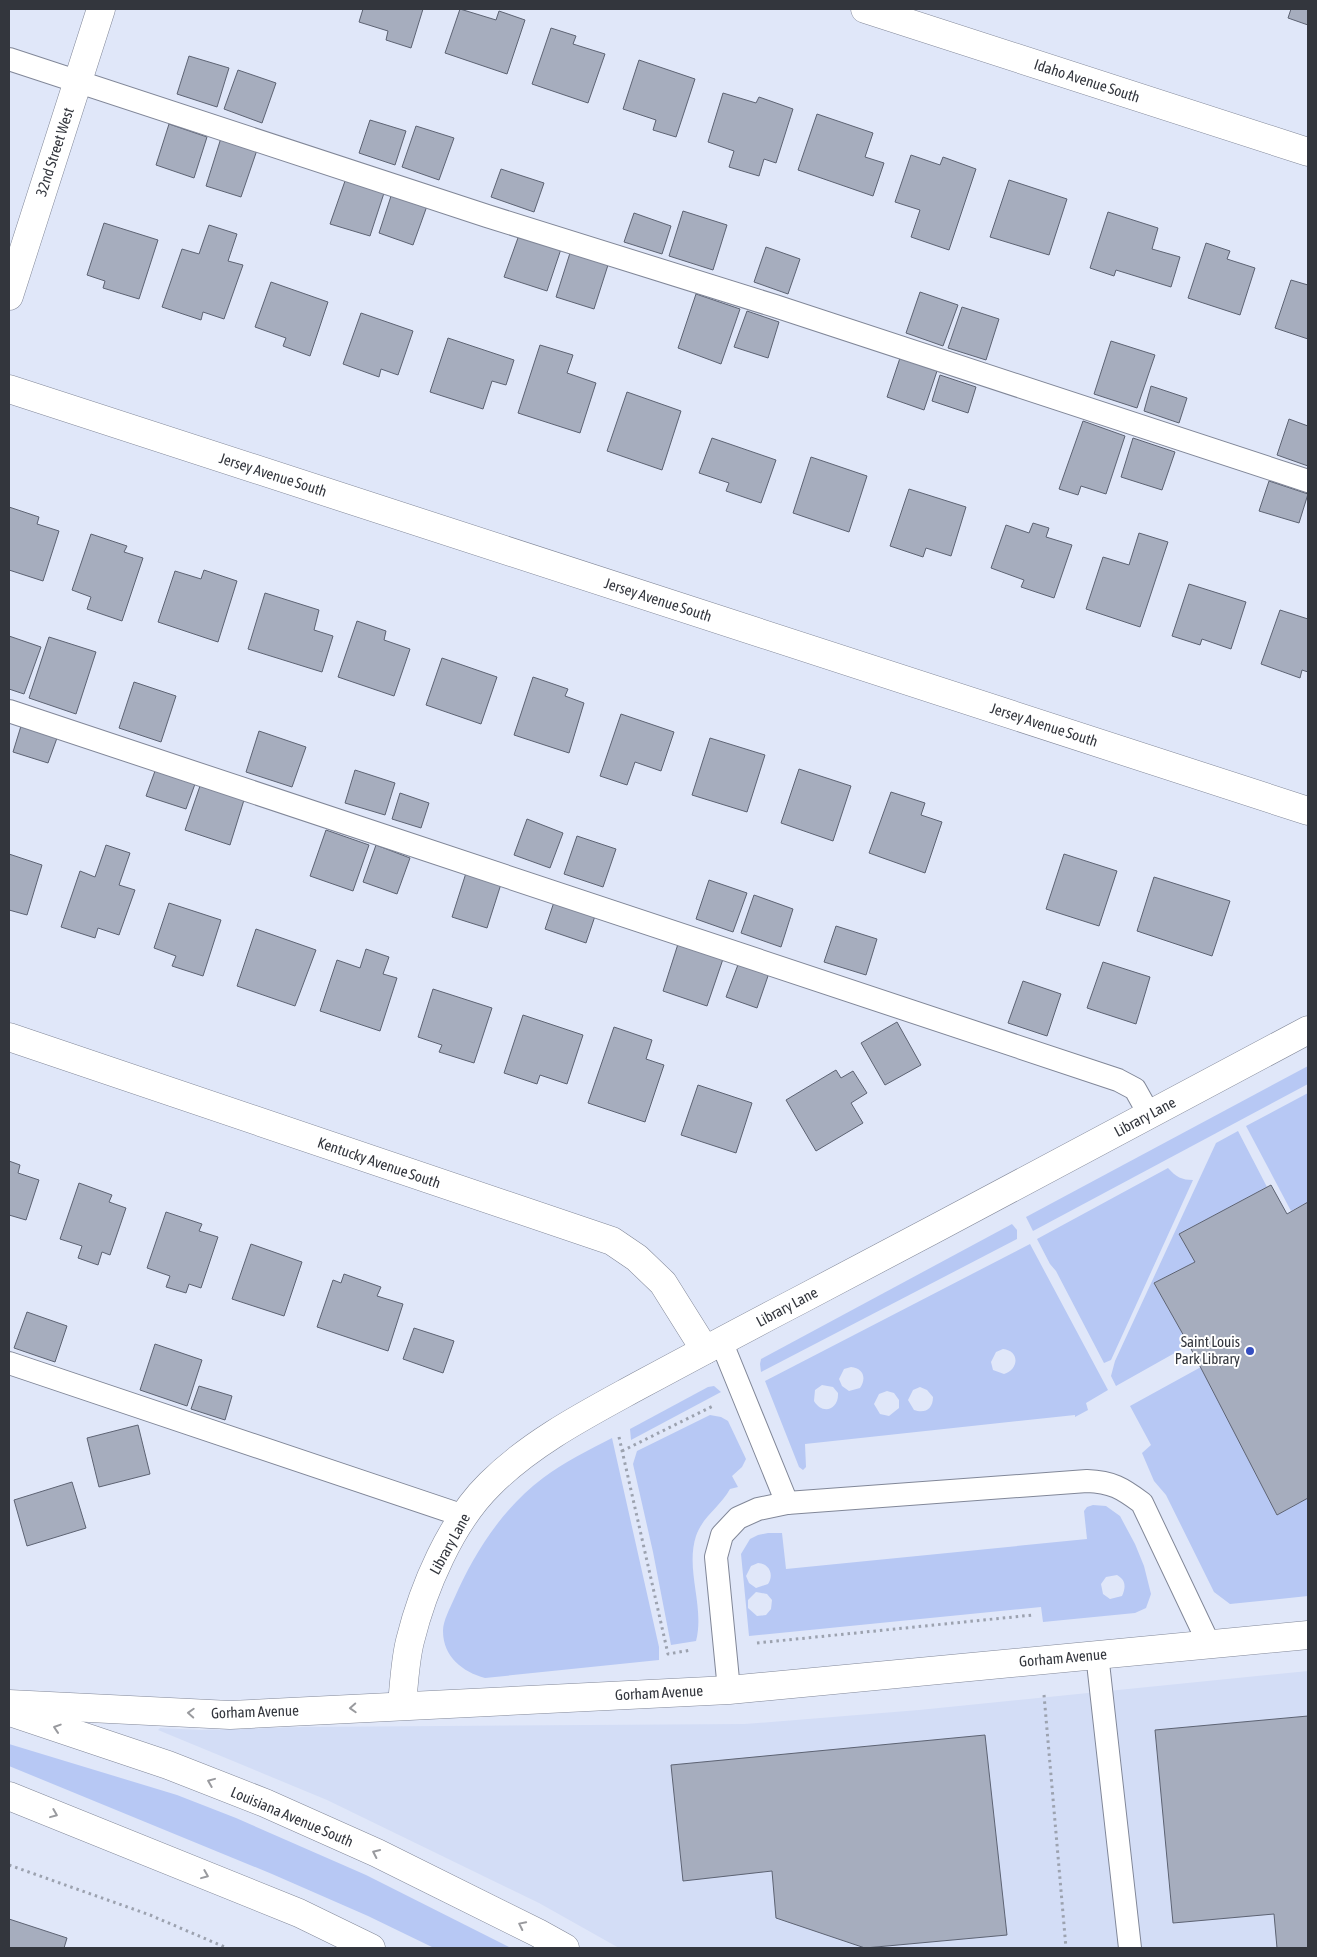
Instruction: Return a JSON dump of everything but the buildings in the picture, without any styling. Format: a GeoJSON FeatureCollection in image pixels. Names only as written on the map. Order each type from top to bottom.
{"type":"FeatureCollection","features":[{"type":"Feature","properties":{"kind":"street","name":"32nd Street West"},"geometry":{"type":"LineString","coordinates":[[9,296],[101,9]]}},
{"type":"Feature","properties":{"kind":"street","name":"Idaho Avenue South"},"geometry":{"type":"LineString","coordinates":[[866,9],[1308,152]]}},
{"type":"Feature","properties":{"kind":"street","name":"Jersey Avenue South"},"geometry":{"type":"LineString","coordinates":[[9,389],[1308,810]]}},
{"type":"Feature","properties":{"kind":"street","name":"Library Lane"},"geometry":{"type":"LineString","coordinates":[[402,1705],[409,1643],[420,1605],[434,1569],[464,1516],[489,1485],[521,1457],[571,1424],[611,1401],[1308,1030]]}},
{"type":"Feature","properties":{"kind":"street","name":"Kentucky Avenue South"},"geometry":{"type":"LineString","coordinates":[[9,1037],[612,1241],[637,1258],[663,1283],[713,1346]]}},
{"type":"Feature","properties":{"kind":"street","name":"Gorham Avenue"},"geometry":{"type":"LineString","coordinates":[[9,1704],[230,1715],[729,1690],[1308,1635]]}},
{"type":"Feature","properties":{"kind":"street","name":"Louisiana Avenue South"},"geometry":{"type":"LineString","coordinates":[[9,1712],[168,1765],[265,1804],[377,1853],[538,1933],[564,1948]]}},
{"type":"Feature","properties":{"kind":"street"},"geometry":{"type":"LineString","coordinates":[[9,1796],[299,1913],[371,1948]]}},
{"type":"Feature","properties":{"kind":"lane"},"geometry":{"type":"LineString","coordinates":[[9,59],[486,216],[784,309],[1308,481]]}},
{"type":"Feature","properties":{"kind":"lane"},"geometry":{"type":"LineString","coordinates":[[9,710],[1118,1080],[1135,1088],[1149,1114]]}},
{"type":"Feature","properties":{"kind":"lane"},"geometry":{"type":"LineString","coordinates":[[713,1346],[741,1390],[787,1502]]}},
{"type":"Feature","properties":{"kind":"lane"},"geometry":{"type":"LineString","coordinates":[[9,1363],[464,1516]]}},
{"type":"Feature","properties":{"kind":"lane"},"geometry":{"type":"LineString","coordinates":[[729,1690],[716,1557],[722,1535],[738,1518],[758,1509],[787,1502],[1087,1481],[1105,1482],[1125,1490],[1142,1503],[1209,1644]]}},
{"type":"Feature","properties":{"kind":"lane"},"geometry":{"type":"LineString","coordinates":[[1097,1654],[1130,1948]]}},
{"type":"Feature","properties":{"kind":"path"},"geometry":{"type":"LineString","coordinates":[[622,1451],[741,1390]]}},
{"type":"Feature","properties":{"kind":"path"},"geometry":{"type":"LineString","coordinates":[[611,1401],[668,1654],[726,1646],[1033,1615]]}},
{"type":"Feature","properties":{"kind":"path"},"geometry":{"type":"LineString","coordinates":[[1044,1693],[1066,1948]]}},
{"type":"Feature","properties":{"kind":"path"},"geometry":{"type":"LineString","coordinates":[[9,1865],[150,1915],[227,1948]]}},
{"type":"Feature","properties":{"kind":"shaded area"},"geometry":{"type":"Polygon","coordinates":[[[1308,1066],[1308,1084],[1033,1231],[1026,1217],[1308,1066]]]}},
{"type":"Feature","properties":{"kind":"shaded area"},"geometry":{"type":"Polygon","coordinates":[[[1308,1093],[1308,1202],[1291,1211],[1246,1126],[1308,1093]]]}},
{"type":"Feature","properties":{"kind":"shaded area"},"geometry":{"type":"Polygon","coordinates":[[[1238,1131],[1267,1187],[1179,1234],[1195,1262],[1154,1283],[1189,1345],[1116,1386],[1111,1376],[1115,1361],[1216,1143],[1238,1131]]]}},
{"type":"Feature","properties":{"kind":"shaded area"},"geometry":{"type":"Polygon","coordinates":[[[1168,1168],[1179,1177],[1193,1180],[1111,1360],[1104,1363],[1056,1271],[1050,1264],[1037,1239],[1168,1168]]]}},
{"type":"Feature","properties":{"kind":"shaded area"},"geometry":{"type":"Polygon","coordinates":[[[1012,1224],[1017,1230],[1017,1239],[761,1372],[761,1359],[1012,1224]]]}},
{"type":"Feature","properties":{"kind":"shaded area"},"geometry":{"type":"Polygon","coordinates":[[[1030,1244],[1108,1390],[1086,1403],[1088,1410],[1075,1417],[1075,1415],[805,1444],[806,1467],[803,1470],[799,1467],[765,1381],[1030,1244]],[[1003,1349],[996,1352],[991,1362],[993,1370],[1004,1374],[1009,1372],[1015,1364],[1015,1356],[1009,1350],[1003,1349]],[[851,1367],[844,1369],[839,1379],[842,1386],[849,1391],[860,1388],[863,1381],[861,1371],[851,1367]],[[822,1385],[815,1390],[814,1401],[817,1405],[825,1409],[833,1407],[838,1399],[838,1393],[833,1387],[822,1385]],[[920,1387],[913,1390],[908,1400],[914,1410],[925,1411],[932,1405],[933,1397],[927,1390],[920,1387]],[[887,1391],[879,1394],[874,1404],[880,1414],[889,1416],[899,1408],[899,1400],[894,1393],[887,1391]]]}},
{"type":"Feature","properties":{"kind":"shaded area"},"geometry":{"type":"Polygon","coordinates":[[[1201,1367],[1277,1515],[1308,1498],[1308,1596],[1230,1604],[1214,1592],[1166,1495],[1154,1481],[1142,1453],[1151,1445],[1130,1406],[1201,1367]]]}},
{"type":"Feature","properties":{"kind":"shaded area"},"geometry":{"type":"Polygon","coordinates":[[[714,1386],[721,1392],[631,1440],[630,1429],[708,1387],[714,1386]]]}},
{"type":"Feature","properties":{"kind":"shaded area"},"geometry":{"type":"Polygon","coordinates":[[[710,1415],[721,1417],[728,1421],[746,1459],[742,1467],[732,1476],[738,1487],[730,1489],[707,1517],[696,1536],[693,1562],[698,1615],[696,1641],[671,1645],[633,1464],[637,1451],[710,1415]]]}},
{"type":"Feature","properties":{"kind":"shaded area"},"geometry":{"type":"Polygon","coordinates":[[[612,1438],[659,1647],[659,1660],[485,1678],[469,1672],[450,1656],[444,1640],[443,1627],[462,1582],[480,1549],[502,1518],[528,1490],[559,1467],[612,1438]]]}},
{"type":"Feature","properties":{"kind":"shaded area"},"geometry":{"type":"Polygon","coordinates":[[[1093,1505],[1106,1506],[1120,1516],[1144,1566],[1151,1594],[1146,1608],[1135,1613],[1043,1622],[1041,1607],[749,1636],[741,1554],[750,1539],[758,1535],[782,1533],[786,1569],[1087,1539],[1084,1511],[1087,1507],[1093,1505]],[[758,1563],[751,1566],[746,1576],[749,1583],[756,1588],[768,1584],[771,1577],[770,1570],[765,1565],[758,1563]],[[1117,1575],[1106,1577],[1101,1584],[1103,1594],[1110,1599],[1122,1596],[1125,1587],[1124,1581],[1117,1575]],[[756,1592],[748,1600],[748,1608],[757,1616],[766,1615],[771,1609],[772,1600],[767,1594],[756,1592]]]}},
{"type":"Feature","properties":{"kind":"shaded area"},"geometry":{"type":"Polygon","coordinates":[[[1308,1671],[1308,1948],[619,1948],[539,1903],[327,1800],[158,1730],[160,1728],[202,1730],[303,1727],[745,1724],[919,1710],[1308,1671]]]}},
{"type":"Feature","properties":{"kind":"shaded area"},"geometry":{"type":"Polygon","coordinates":[[[9,1744],[177,1795],[236,1818],[366,1875],[511,1948],[434,1948],[368,1916],[272,1874],[9,1766],[9,1744]]]}},
{"type":"Feature","properties":{"kind":"place","name":"Saint Louis Park Library"},"geometry":{"type":"Point","coordinates":[1250,1351]}}]}
